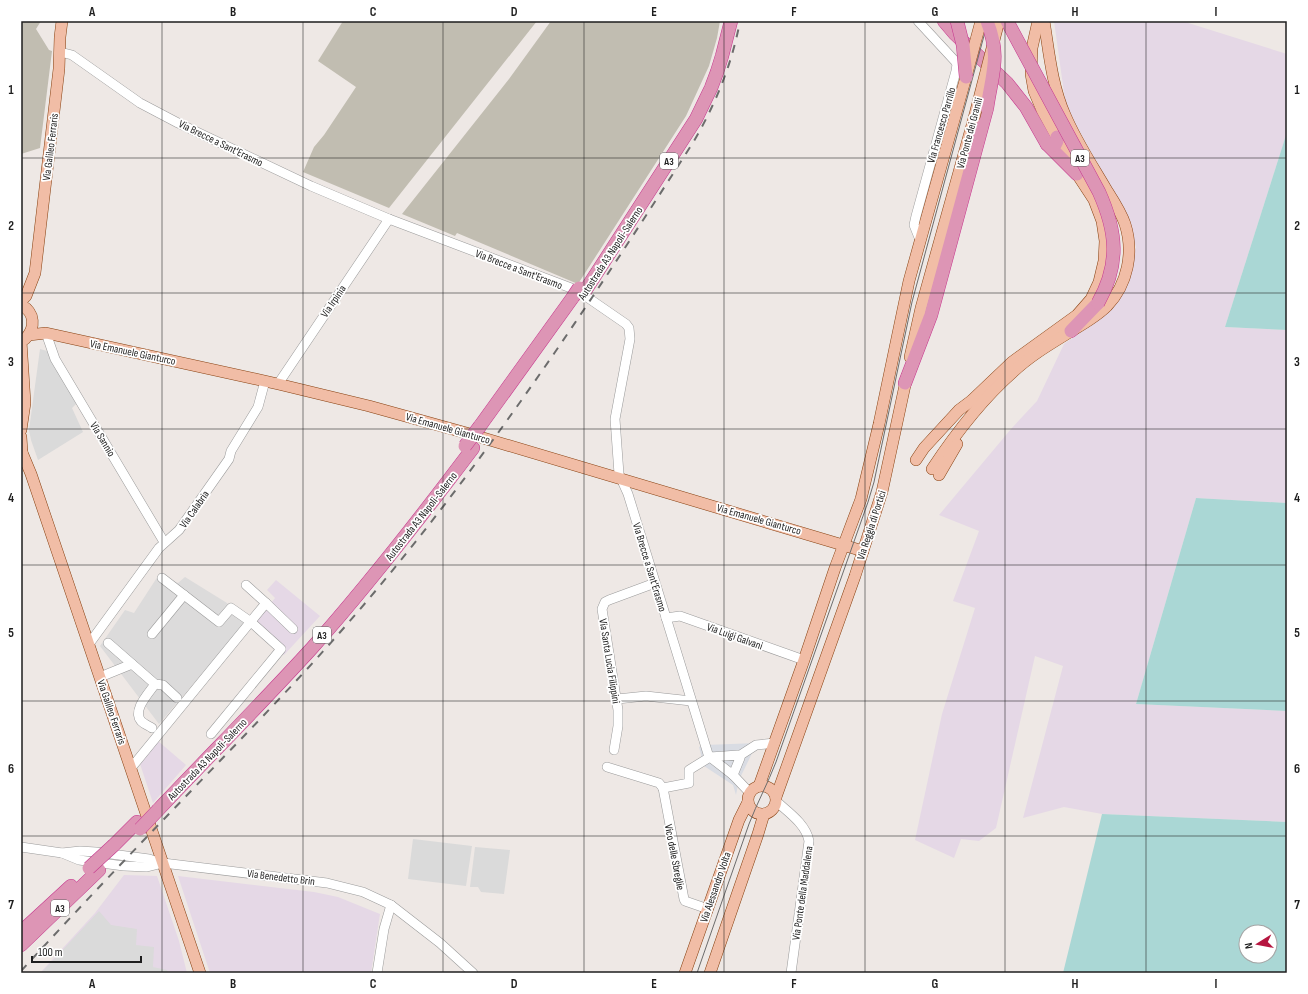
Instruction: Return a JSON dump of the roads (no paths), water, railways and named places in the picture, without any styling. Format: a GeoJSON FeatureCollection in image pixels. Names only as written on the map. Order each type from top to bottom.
{"type":"FeatureCollection","features":[{"type":"Feature","properties":{"kind":"highway","name":"Autostrada A3 Napoli-Salerno"},"geometry":{"type":"LineString","coordinates":[[579,294],[690,115],[711,70],[724,21]]}},
{"type":"Feature","properties":{"kind":"highway","name":"Autostrada A3 Napoli-Salerno"},"geometry":{"type":"LineString","coordinates":[[21,945],[94,869],[269,693],[344,610],[406,536],[579,294],[684,138],[699,114],[711,88],[722,56],[731,21]]}},
{"type":"Feature","properties":{"kind":"highway","name":"A3"},"geometry":{"type":"LineString","coordinates":[[944,21],[956,27],[971,49],[1007,83],[1077,174]]}},
{"type":"Feature","properties":{"kind":"highway"},"geometry":{"type":"LineString","coordinates":[[905,383],[926,330],[988,108],[995,57],[988,21]]}},
{"type":"Feature","properties":{"kind":"highway","name":"A3"},"geometry":{"type":"LineString","coordinates":[[1007,21],[1099,192],[1111,222],[1114,238],[1114,254],[1108,282],[1098,303],[1071,331]]}},
{"type":"Feature","properties":{"kind":"highway","name":"A3"},"geometry":{"type":"LineString","coordinates":[[956,27],[963,45],[966,77]]}},
{"type":"Feature","properties":{"kind":"highway","name":"Autostrada A3 Napoli-Salerno"},"geometry":{"type":"LineString","coordinates":[[21,932],[94,869]]}},
{"type":"Feature","properties":{"kind":"main road","name":"Via Galileo Ferraris"},"geometry":{"type":"LineString","coordinates":[[24,339],[32,319],[36,288],[35,273],[60,69],[62,21]]}},
{"type":"Feature","properties":{"kind":"main road"},"geometry":{"type":"LineString","coordinates":[[964,21],[971,49]]}},
{"type":"Feature","properties":{"kind":"main road","name":"Via Ponte dei Granili"},"geometry":{"type":"LineString","coordinates":[[920,240],[957,112],[981,21]]}},
{"type":"Feature","properties":{"kind":"main road","name":"Via Ponte dei Granili"},"geometry":{"type":"LineString","coordinates":[[939,245],[999,21]]}},
{"type":"Feature","properties":{"kind":"main road"},"geometry":{"type":"LineString","coordinates":[[1038,21],[1032,48],[1031,74],[1034,91],[1052,140]]}},
{"type":"Feature","properties":{"kind":"main road"},"geometry":{"type":"LineString","coordinates":[[1044,21],[1054,79],[1065,115],[1114,202],[1124,223],[1129,241],[1128,263],[1122,286],[1108,305],[1097,315],[1071,331]]}},
{"type":"Feature","properties":{"kind":"main road"},"geometry":{"type":"LineString","coordinates":[[1042,110],[1072,129]]}},
{"type":"Feature","properties":{"kind":"main road","name":"A3"},"geometry":{"type":"LineString","coordinates":[[974,404],[1012,362],[1078,315],[1091,299],[1099,282],[1104,261],[1105,241],[1102,221],[1094,200],[1077,174]]}},
{"type":"Feature","properties":{"kind":"main road","name":"Via Reggia di Portici"},"geometry":{"type":"LineString","coordinates":[[759,786],[866,480],[879,424],[900,318],[920,240]]}},
{"type":"Feature","properties":{"kind":"main road","name":"Via Reggia di Portici"},"geometry":{"type":"LineString","coordinates":[[776,799],[863,551],[882,492],[918,323],[939,245]]}},
{"type":"Feature","properties":{"kind":"main road","name":"Via Galileo Ferraris"},"geometry":{"type":"LineString","coordinates":[[21,301],[26,296],[35,273]]}},
{"type":"Feature","properties":{"kind":"main road","name":"Via Emanuele Gianturco"},"geometry":{"type":"LineString","coordinates":[[21,305],[27,309],[32,319],[46,333]]}},
{"type":"Feature","properties":{"kind":"main road","name":"A3"},"geometry":{"type":"LineString","coordinates":[[974,404],[999,385],[1026,361],[1071,331]]}},
{"type":"Feature","properties":{"kind":"main road","name":"Via Emanuele Gianturco"},"geometry":{"type":"LineString","coordinates":[[24,339],[46,333],[266,381],[369,406],[470,434],[844,544],[863,551]]}},
{"type":"Feature","properties":{"kind":"main road"},"geometry":{"type":"LineString","coordinates":[[21,398],[23,384],[24,339]]}},
{"type":"Feature","properties":{"kind":"main road"},"geometry":{"type":"LineString","coordinates":[[21,430],[25,403],[23,384]]}},
{"type":"Feature","properties":{"kind":"main road"},"geometry":{"type":"LineString","coordinates":[[944,442],[936,472],[974,404]]}},
{"type":"Feature","properties":{"kind":"main road"},"geometry":{"type":"LineString","coordinates":[[974,404],[966,420],[944,442],[919,461],[924,448],[959,410],[974,404]]}},
{"type":"Feature","properties":{"kind":"main road","name":"Via Galileo Ferraris"},"geometry":{"type":"LineString","coordinates":[[21,437],[22,451],[100,676],[200,973]]}},
{"type":"Feature","properties":{"kind":"main road"},"geometry":{"type":"LineString","coordinates":[[759,786],[766,786],[771,788],[776,799],[773,808],[770,811],[760,814],[753,811],[749,797],[752,789],[759,786]]}},
{"type":"Feature","properties":{"kind":"main road","name":"Via Alessandro Volta"},"geometry":{"type":"LineString","coordinates":[[685,973],[739,820],[749,797]]}},
{"type":"Feature","properties":{"kind":"main road"},"geometry":{"type":"LineString","coordinates":[[710,973],[764,814]]}},
{"type":"Feature","properties":{"kind":"street","name":"Via Francesco Parrillo"},"geometry":{"type":"LineString","coordinates":[[918,21],[957,64],[914,225],[920,240]]}},
{"type":"Feature","properties":{"kind":"street"},"geometry":{"type":"LineString","coordinates":[[949,21],[956,27]]}},
{"type":"Feature","properties":{"kind":"street","name":"Via Brecce a Sant'Erasmo"},"geometry":{"type":"LineString","coordinates":[[60,52],[72,55],[140,103],[178,123],[311,186],[388,219],[571,288],[582,293],[626,324],[629,328],[630,339],[615,419],[619,474],[628,494],[691,701],[710,757]]}},
{"type":"Feature","properties":{"kind":"street","name":"Via Irpinia"},"geometry":{"type":"LineString","coordinates":[[278,384],[388,219]]}},
{"type":"Feature","properties":{"kind":"street","name":"Via Sannio"},"geometry":{"type":"LineString","coordinates":[[46,333],[55,359],[164,542]]}},
{"type":"Feature","properties":{"kind":"street","name":"Via Calabria"},"geometry":{"type":"LineString","coordinates":[[88,644],[164,542],[179,530],[229,459],[231,451],[258,408],[266,381]]}},
{"type":"Feature","properties":{"kind":"street"},"geometry":{"type":"LineString","coordinates":[[162,578],[219,622],[231,608],[251,622],[281,649],[211,734]]}},
{"type":"Feature","properties":{"kind":"street","name":"Via Santa Lucia Filippini"},"geometry":{"type":"LineString","coordinates":[[614,750],[618,717],[617,699],[602,609],[603,605],[609,600],[655,584]]}},
{"type":"Feature","properties":{"kind":"street"},"geometry":{"type":"LineString","coordinates":[[246,585],[293,629]]}},
{"type":"Feature","properties":{"kind":"street"},"geometry":{"type":"LineString","coordinates":[[152,634],[184,595]]}},
{"type":"Feature","properties":{"kind":"street"},"geometry":{"type":"LineString","coordinates":[[131,768],[266,603]]}},
{"type":"Feature","properties":{"kind":"street","name":"Via Luigi Galvani"},"geometry":{"type":"LineString","coordinates":[[666,618],[680,616],[804,660]]}},
{"type":"Feature","properties":{"kind":"street"},"geometry":{"type":"LineString","coordinates":[[108,643],[155,684],[163,685],[177,698]]}},
{"type":"Feature","properties":{"kind":"street"},"geometry":{"type":"LineString","coordinates":[[100,676],[132,664]]}},
{"type":"Feature","properties":{"kind":"street"},"geometry":{"type":"LineString","coordinates":[[152,728],[141,721],[138,713],[141,704],[155,684]]}},
{"type":"Feature","properties":{"kind":"street"},"geometry":{"type":"LineString","coordinates":[[617,699],[646,696],[691,701]]}},
{"type":"Feature","properties":{"kind":"street"},"geometry":{"type":"LineString","coordinates":[[607,767],[659,783],[663,788],[689,783],[688,770],[710,757],[739,756],[756,746],[775,743]]}},
{"type":"Feature","properties":{"kind":"street"},"geometry":{"type":"LineString","coordinates":[[733,775],[740,758],[739,756]]}},
{"type":"Feature","properties":{"kind":"street"},"geometry":{"type":"LineString","coordinates":[[710,757],[733,775],[749,797]]}},
{"type":"Feature","properties":{"kind":"street","name":"Vico delle Sbreglie"},"geometry":{"type":"LineString","coordinates":[[663,788],[684,899],[685,901],[708,909]]}},
{"type":"Feature","properties":{"kind":"street","name":"Via Ponte della Maddalena"},"geometry":{"type":"LineString","coordinates":[[776,799],[804,828],[808,835],[810,846],[791,973]]}},
{"type":"Feature","properties":{"kind":"street","name":"Via Benedetto Brin"},"geometry":{"type":"LineString","coordinates":[[21,847],[62,853],[79,860],[124,866],[147,867],[163,863],[327,883],[363,892],[391,905],[440,943],[473,973]]}},
{"type":"Feature","properties":{"kind":"street"},"geometry":{"type":"LineString","coordinates":[[377,973],[384,930],[391,905]]}},
{"type":"Feature","properties":{"kind":"water"},"geometry":{"type":"Polygon","coordinates":[[[1287,132],[1287,330],[1225,327],[1287,132]]]}},
{"type":"Feature","properties":{"kind":"water"},"geometry":{"type":"Polygon","coordinates":[[[1196,498],[1287,503],[1287,711],[1136,704],[1196,498]]]}},
{"type":"Feature","properties":{"kind":"water"},"geometry":{"type":"Polygon","coordinates":[[[1102,814],[1287,822],[1287,973],[1063,973],[1102,814]]]}},
{"type":"Feature","properties":{"kind":"tram line"},"geometry":{"type":"LineString","coordinates":[[697,973],[749,824],[776,762],[868,502],[874,482],[912,302],[988,21]]}},
{"type":"Feature","properties":{"kind":"railway"},"geometry":{"type":"LineString","coordinates":[[21,971],[63,925],[282,696],[335,638],[433,520],[524,396],[568,333],[611,270],[694,141],[716,98],[728,68],[740,21]]}}]}
